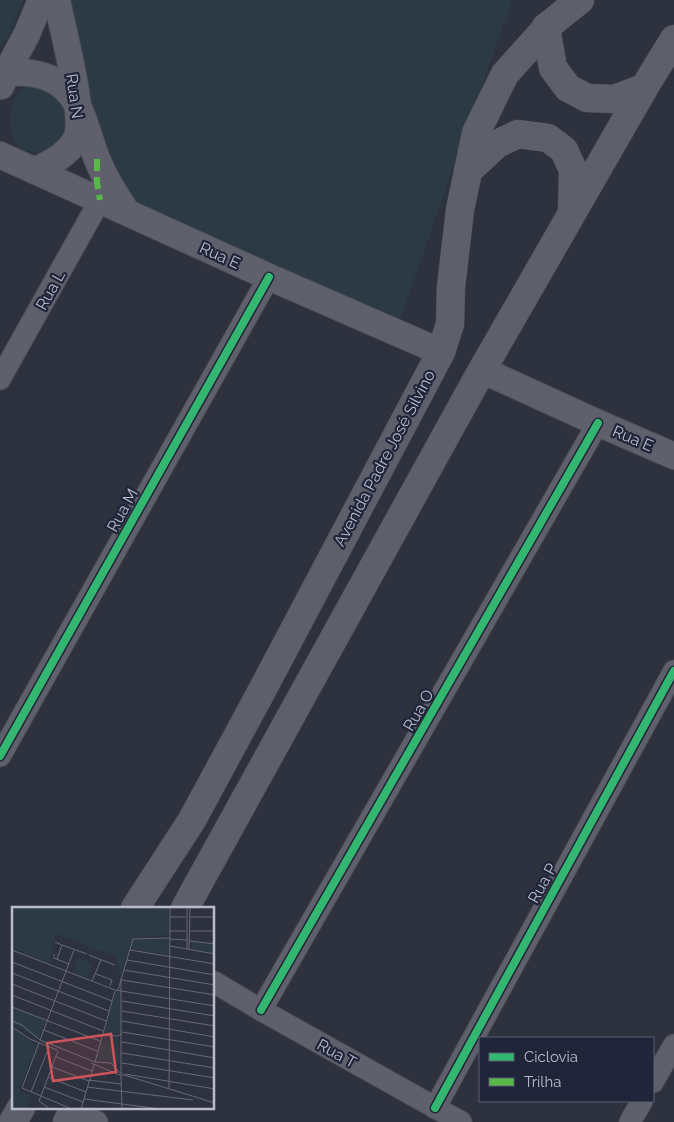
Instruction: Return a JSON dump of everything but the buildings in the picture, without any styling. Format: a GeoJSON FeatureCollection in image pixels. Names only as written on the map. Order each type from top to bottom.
{"type":"FeatureCollection","features":[{"type":"Feature","properties":{"kind":"main road","name":"Avenida Padre José Silvino"},"geometry":{"type":"LineString","coordinates":[[136,907],[196,811],[441,352],[450,324],[451,287],[460,210],[476,133],[505,74],[546,27],[580,0]]}},
{"type":"Feature","properties":{"kind":"main road"},"geometry":{"type":"LineString","coordinates":[[546,27],[553,68],[568,88],[587,98],[614,99],[644,88]]}},
{"type":"Feature","properties":{"kind":"main road"},"geometry":{"type":"LineString","coordinates":[[186,907],[482,370],[674,39]]}},
{"type":"Feature","properties":{"kind":"main road"},"geometry":{"type":"LineString","coordinates":[[468,171],[497,144],[518,134],[548,138],[564,150],[573,170],[571,216]]}},
{"type":"Feature","properties":{"kind":"main road"},"geometry":{"type":"LineString","coordinates":[[13,1122],[20,1110]]}},
{"type":"Feature","properties":{"kind":"main road"},"geometry":{"type":"LineString","coordinates":[[67,1122],[73,1110]]}},
{"type":"Feature","properties":{"kind":"street"},"geometry":{"type":"LineString","coordinates":[[2,79],[27,34],[41,0]]}},
{"type":"Feature","properties":{"kind":"street","name":"Rua N"},"geometry":{"type":"LineString","coordinates":[[35,171],[57,160],[76,140],[79,130],[79,104],[57,0]]}},
{"type":"Feature","properties":{"kind":"street"},"geometry":{"type":"LineString","coordinates":[[2,79],[44,75],[68,89],[79,104],[97,159],[110,188],[127,213]]}},
{"type":"Feature","properties":{"kind":"street","name":"Rua E"},"geometry":{"type":"LineString","coordinates":[[0,156],[441,352]]}},
{"type":"Feature","properties":{"kind":"street","name":"Rua L"},"geometry":{"type":"LineString","coordinates":[[0,379],[100,200]]}},
{"type":"Feature","properties":{"kind":"street","name":"Rua M"},"geometry":{"type":"LineString","coordinates":[[0,756],[269,277]]}},
{"type":"Feature","properties":{"kind":"street","name":"Rua E"},"geometry":{"type":"LineString","coordinates":[[482,370],[674,456]]}},
{"type":"Feature","properties":{"kind":"street","name":"Rua O"},"geometry":{"type":"LineString","coordinates":[[260,1010],[598,423]]}},
{"type":"Feature","properties":{"kind":"street","name":"Rua P"},"geometry":{"type":"LineString","coordinates":[[435,1108],[674,671]]}},
{"type":"Feature","properties":{"kind":"street","name":"Rua T"},"geometry":{"type":"LineString","coordinates":[[215,983],[260,1010],[461,1122]]}},
{"type":"Feature","properties":{"kind":"street"},"geometry":{"type":"LineString","coordinates":[[654,1080],[674,1045]]}},
{"type":"Feature","properties":{"kind":"street"},"geometry":{"type":"LineString","coordinates":[[630,1122],[641,1102]]}},
{"type":"Feature","properties":{"kind":"street"},"geometry":{"type":"LineString","coordinates":[[76,1110],[97,1122]]}},
{"type":"Feature","properties":{"kind":"shaded area"},"geometry":{"type":"Polygon","coordinates":[[[0,0],[24,0],[7,39],[0,45],[0,0]]]}},
{"type":"Feature","properties":{"kind":"shaded area"},"geometry":{"type":"Polygon","coordinates":[[[67,0],[512,0],[400,320],[140,205],[122,187],[104,144],[77,59],[67,0]]]}},
{"type":"Feature","properties":{"kind":"shaded area"},"geometry":{"type":"Polygon","coordinates":[[[36,82],[66,105],[66,120],[64,133],[57,143],[43,150],[29,151],[19,146],[12,136],[10,124],[11,110],[16,97],[24,87],[36,82]]]}},
{"type":"Feature","properties":{"kind":"marked path"},"geometry":{"type":"LineString","coordinates":[[97,159],[97,183],[100,200]]}},
{"type":"Feature","properties":{"kind":"cycle path"},"geometry":{"type":"LineString","coordinates":[[0,756],[269,277]]}},
{"type":"Feature","properties":{"kind":"cycle path"},"geometry":{"type":"LineString","coordinates":[[261,1010],[598,423]]}},
{"type":"Feature","properties":{"kind":"cycle path"},"geometry":{"type":"LineString","coordinates":[[435,1108],[674,671]]}}]}
